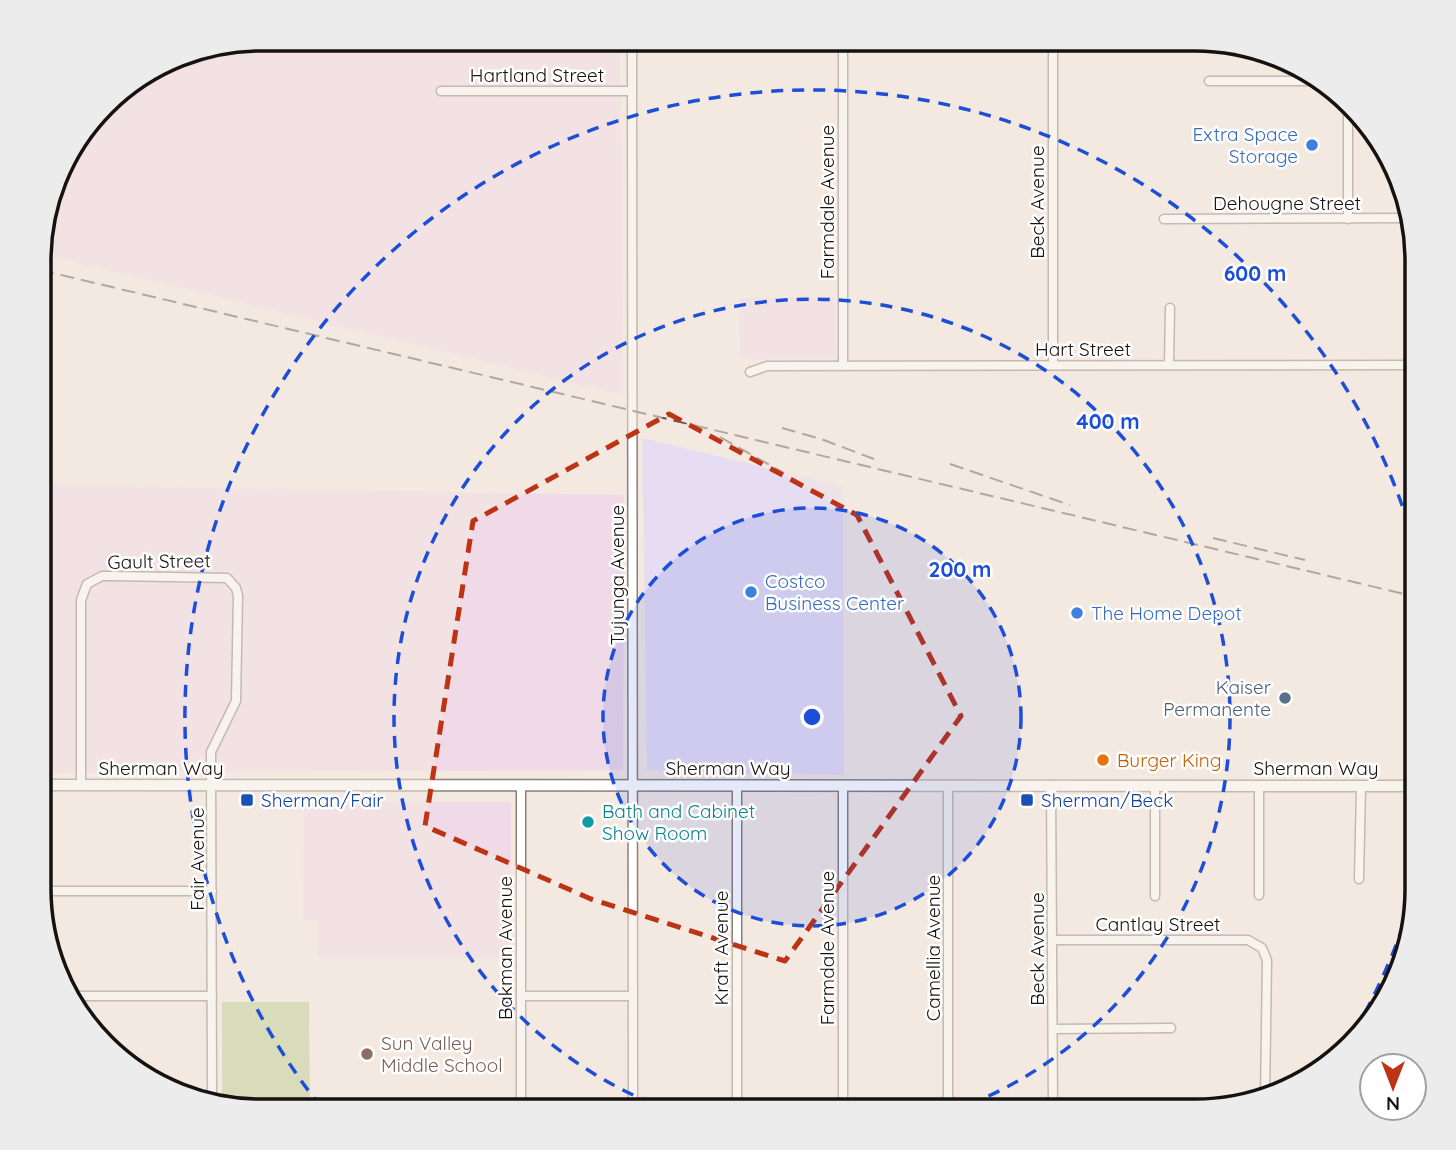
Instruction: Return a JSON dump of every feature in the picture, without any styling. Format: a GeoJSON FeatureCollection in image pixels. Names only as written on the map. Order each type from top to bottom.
{"type":"FeatureCollection","features":[{"type":"Feature","properties":{"kind":"main road","name":"Sherman Way"},"geometry":{"type":"LineString","coordinates":[[51,785],[1405,786]]}},
{"type":"Feature","properties":{"kind":"street","name":"Tujunga Avenue"},"geometry":{"type":"LineString","coordinates":[[632,51],[633,1099]]}},
{"type":"Feature","properties":{"kind":"street","name":"Farmdale Avenue"},"geometry":{"type":"LineString","coordinates":[[843,51],[843,365]]}},
{"type":"Feature","properties":{"kind":"street","name":"Beck Avenue"},"geometry":{"type":"LineString","coordinates":[[1053,51],[1053,365]]}},
{"type":"Feature","properties":{"kind":"street"},"geometry":{"type":"LineString","coordinates":[[1209,81],[1303,81]]}},
{"type":"Feature","properties":{"kind":"street","name":"Hartland Street"},"geometry":{"type":"LineString","coordinates":[[441,91],[632,91]]}},
{"type":"Feature","properties":{"kind":"street"},"geometry":{"type":"LineString","coordinates":[[1348,117],[1348,219]]}},
{"type":"Feature","properties":{"kind":"street","name":"Dehougne Street"},"geometry":{"type":"LineString","coordinates":[[1164,219],[1401,218]]}},
{"type":"Feature","properties":{"kind":"street"},"geometry":{"type":"LineString","coordinates":[[1169,365],[1170,307]]}},
{"type":"Feature","properties":{"kind":"street","name":"Hart Street"},"geometry":{"type":"LineString","coordinates":[[750,372],[767,366],[843,365],[1405,365]]}},
{"type":"Feature","properties":{"kind":"street","name":"Gault Street"},"geometry":{"type":"LineString","coordinates":[[81,785],[80,609],[82,591],[87,584],[102,576],[220,576],[232,581]]}},
{"type":"Feature","properties":{"kind":"street","name":"Fair Avenue"},"geometry":{"type":"LineString","coordinates":[[212,1093],[211,752],[234,707],[238,693],[238,596],[232,581]]}},
{"type":"Feature","properties":{"kind":"street","name":"Bakman Avenue"},"geometry":{"type":"LineString","coordinates":[[521,785],[521,1099]]}},
{"type":"Feature","properties":{"kind":"street","name":"Kraft Avenue"},"geometry":{"type":"LineString","coordinates":[[737,785],[737,1099]]}},
{"type":"Feature","properties":{"kind":"street","name":"Farmdale Avenue"},"geometry":{"type":"LineString","coordinates":[[843,785],[843,1099]]}},
{"type":"Feature","properties":{"kind":"street","name":"Camellia Avenue"},"geometry":{"type":"LineString","coordinates":[[948,785],[948,1099]]}},
{"type":"Feature","properties":{"kind":"street","name":"Beck Avenue"},"geometry":{"type":"LineString","coordinates":[[1051,785],[1052,1099]]}},
{"type":"Feature","properties":{"kind":"street"},"geometry":{"type":"LineString","coordinates":[[1155,786],[1155,896]]}},
{"type":"Feature","properties":{"kind":"street"},"geometry":{"type":"LineString","coordinates":[[1259,786],[1259,895]]}},
{"type":"Feature","properties":{"kind":"street"},"geometry":{"type":"LineString","coordinates":[[1359,879],[1361,786]]}},
{"type":"Feature","properties":{"kind":"street"},"geometry":{"type":"LineString","coordinates":[[51,891],[212,891]]}},
{"type":"Feature","properties":{"kind":"street","name":"Cantlay Street"},"geometry":{"type":"LineString","coordinates":[[1053,940],[1248,940],[1262,948],[1267,960],[1265,1087]]}},
{"type":"Feature","properties":{"kind":"street"},"geometry":{"type":"LineString","coordinates":[[80,996],[212,996]]}},
{"type":"Feature","properties":{"kind":"street"},"geometry":{"type":"LineString","coordinates":[[521,996],[633,996]]}},
{"type":"Feature","properties":{"kind":"street"},"geometry":{"type":"LineString","coordinates":[[1053,1029],[1171,1028]]}},
{"type":"Feature","properties":{"kind":"highlighted area"},"geometry":{"type":"Polygon","coordinates":[[[669,414],[857,515],[961,716],[785,961],[591,899],[425,826],[473,521],[669,414]]]}},
{"type":"Feature","properties":{"kind":"shaded area"},"geometry":{"type":"Polygon","coordinates":[[[260,51],[620,51],[623,395],[51,257],[53,233],[62,193],[79,156],[94,133],[122,103],[156,79],[206,58],[260,51]]]}},
{"type":"Feature","properties":{"kind":"shaded area"},"geometry":{"type":"Polygon","coordinates":[[[835,297],[836,358],[740,359],[739,298],[835,297]]]}},
{"type":"Feature","properties":{"kind":"shaded area"},"geometry":{"type":"Polygon","coordinates":[[[642,438],[843,486],[844,775],[647,770],[642,438]]]}},
{"type":"Feature","properties":{"kind":"shaded area"},"geometry":{"type":"Polygon","coordinates":[[[51,485],[624,495],[623,770],[51,773],[51,485]]]}},
{"type":"Feature","properties":{"kind":"shaded area"},"geometry":{"type":"Polygon","coordinates":[[[304,802],[511,802],[511,958],[318,958],[318,920],[303,920],[304,802]]]}},
{"type":"Feature","properties":{"kind":"green space"},"geometry":{"type":"Polygon","coordinates":[[[222,1002],[309,1002],[310,1099],[247,1099],[222,1095],[222,1002]]]}},
{"type":"Feature","properties":{"kind":"railway"},"geometry":{"type":"LineString","coordinates":[[51,273],[1405,594]]}},
{"type":"Feature","properties":{"kind":"railway"},"geometry":{"type":"LineString","coordinates":[[782,428],[874,459]]}},
{"type":"Feature","properties":{"kind":"railway"},"geometry":{"type":"LineString","coordinates":[[720,437],[784,473]]}},
{"type":"Feature","properties":{"kind":"railway"},"geometry":{"type":"LineString","coordinates":[[950,464],[1070,505]]}},
{"type":"Feature","properties":{"kind":"railway"},"geometry":{"type":"LineString","coordinates":[[1213,538],[1305,560]]}},
{"type":"Feature","properties":{"kind":"place","name":"Extra Space Storage"},"geometry":{"type":"Point","coordinates":[1312,145]}},
{"type":"Feature","properties":{"kind":"place","name":"Costco Business Center"},"geometry":{"type":"Point","coordinates":[751,592]}},
{"type":"Feature","properties":{"kind":"place","name":"The Home Depot"},"geometry":{"type":"Point","coordinates":[1077,613]}},
{"type":"Feature","properties":{"kind":"place","name":"Kaiser Permanente"},"geometry":{"type":"Point","coordinates":[1285,698]}},
{"type":"Feature","properties":{"kind":"place","name":"Burger King"},"geometry":{"type":"Point","coordinates":[1103,760]}},
{"type":"Feature","properties":{"kind":"place","name":"Sherman/Fair"},"geometry":{"type":"Point","coordinates":[247,800]}},
{"type":"Feature","properties":{"kind":"place","name":"Sherman/Beck"},"geometry":{"type":"Point","coordinates":[1027,800]}},
{"type":"Feature","properties":{"kind":"place","name":"Bath and Cabinet Show Room"},"geometry":{"type":"Point","coordinates":[588,822]}},
{"type":"Feature","properties":{"kind":"place","name":"Sun Valley Middle School"},"geometry":{"type":"Point","coordinates":[367,1054]}}]}
